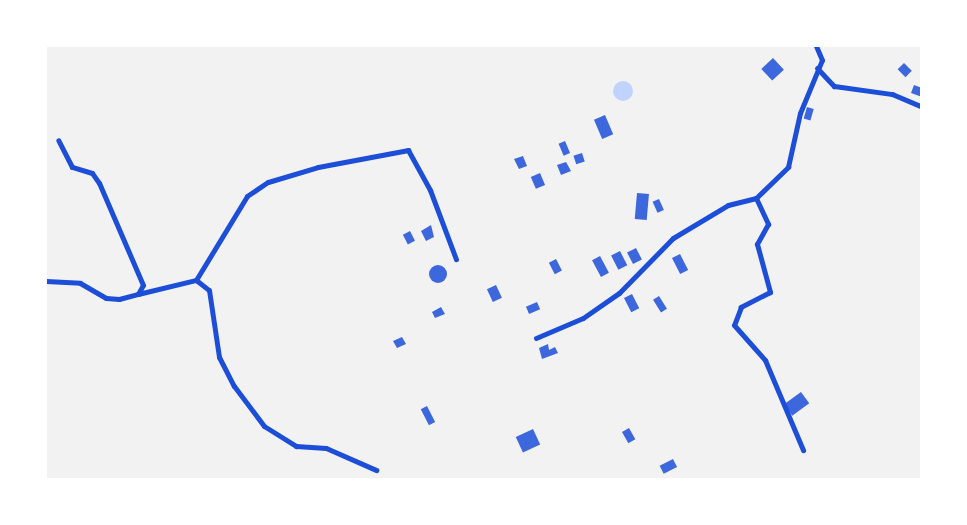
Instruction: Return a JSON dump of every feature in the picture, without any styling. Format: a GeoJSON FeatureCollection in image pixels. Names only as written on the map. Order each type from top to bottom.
{"type":"FeatureCollection","features":[{"type":"Feature","properties":{"kind":"street"},"geometry":{"type":"LineString","coordinates":[[536,338],[583,318],[619,293],[673,237],[728,205],[756,198],[788,167],[789,149],[798,134],[800,113],[822,60],[816,46]]}},
{"type":"Feature","properties":{"kind":"street"},"geometry":{"type":"LineString","coordinates":[[817,68],[834,86],[892,94],[922,107]]}},
{"type":"Feature","properties":{"kind":"street"},"geometry":{"type":"LineString","coordinates":[[58,139],[72,167],[92,173],[99,183],[142,285],[138,294]]}},
{"type":"Feature","properties":{"kind":"street"},"geometry":{"type":"LineString","coordinates":[[46,281],[80,283],[106,298],[138,294],[197,280],[247,196],[268,182],[318,167],[408,150],[430,190],[456,259]]}},
{"type":"Feature","properties":{"kind":"street"},"geometry":{"type":"LineString","coordinates":[[756,198],[768,224],[757,244],[769,292],[741,307],[734,325],[765,360],[803,450]]}},
{"type":"Feature","properties":{"kind":"street"},"geometry":{"type":"LineString","coordinates":[[197,280],[209,290],[219,357],[234,386],[264,426],[296,446],[326,448],[376,470]]}},
{"type":"Feature","properties":{"kind":"water"},"geometry":{"type":"Polygon","coordinates":[[[623,81],[630,84],[633,91],[630,98],[623,101],[616,98],[613,91],[616,84],[623,81]]]}},
{"type":"Feature","properties":{"kind":"building"},"geometry":{"type":"Polygon","coordinates":[[[773,58],[784,70],[772,81],[761,69],[773,58]]]}},
{"type":"Feature","properties":{"kind":"building"},"geometry":{"type":"Polygon","coordinates":[[[904,63],[912,71],[905,77],[898,69],[904,63]]]}},
{"type":"Feature","properties":{"kind":"building"},"geometry":{"type":"Polygon","coordinates":[[[914,85],[922,88],[922,97],[911,93],[914,85]]]}},
{"type":"Feature","properties":{"kind":"building"},"geometry":{"type":"Polygon","coordinates":[[[807,107],[814,109],[810,120],[804,119],[807,107]]]}},
{"type":"Feature","properties":{"kind":"building"},"geometry":{"type":"Polygon","coordinates":[[[605,115],[613,134],[602,139],[594,120],[605,115]]]}},
{"type":"Feature","properties":{"kind":"building"},"geometry":{"type":"Polygon","coordinates":[[[565,141],[570,153],[564,156],[559,144],[565,141]]]}},
{"type":"Feature","properties":{"kind":"building"},"geometry":{"type":"Polygon","coordinates":[[[582,153],[585,162],[576,164],[573,156],[582,153]]]}},
{"type":"Feature","properties":{"kind":"building"},"geometry":{"type":"Polygon","coordinates":[[[523,156],[527,166],[519,169],[514,159],[523,156]]]}},
{"type":"Feature","properties":{"kind":"building"},"geometry":{"type":"Polygon","coordinates":[[[566,162],[571,171],[561,175],[557,165],[566,162]]]}},
{"type":"Feature","properties":{"kind":"building"},"geometry":{"type":"Polygon","coordinates":[[[540,173],[545,185],[536,189],[531,177],[540,173]]]}},
{"type":"Feature","properties":{"kind":"building"},"geometry":{"type":"Polygon","coordinates":[[[637,193],[649,194],[647,220],[635,219],[637,193]]]}},
{"type":"Feature","properties":{"kind":"building"},"geometry":{"type":"Polygon","coordinates":[[[659,199],[664,210],[657,213],[653,202],[659,199]]]}},
{"type":"Feature","properties":{"kind":"building"},"geometry":{"type":"Polygon","coordinates":[[[431,225],[434,237],[426,241],[421,231],[431,225]]]}},
{"type":"Feature","properties":{"kind":"building"},"geometry":{"type":"Polygon","coordinates":[[[410,231],[415,241],[408,244],[403,235],[410,231]]]}},
{"type":"Feature","properties":{"kind":"building"},"geometry":{"type":"Polygon","coordinates":[[[636,248],[642,260],[633,264],[627,253],[636,248]]]}},
{"type":"Feature","properties":{"kind":"building"},"geometry":{"type":"Polygon","coordinates":[[[620,251],[627,265],[618,270],[611,256],[620,251]]]}},
{"type":"Feature","properties":{"kind":"building"},"geometry":{"type":"Polygon","coordinates":[[[680,254],[688,270],[680,274],[672,258],[680,254]]]}},
{"type":"Feature","properties":{"kind":"building"},"geometry":{"type":"Polygon","coordinates":[[[600,256],[609,273],[601,277],[592,260],[600,256]]]}},
{"type":"Feature","properties":{"kind":"building"},"geometry":{"type":"Polygon","coordinates":[[[556,259],[562,271],[555,274],[549,263],[556,259]]]}},
{"type":"Feature","properties":{"kind":"building"},"geometry":{"type":"Polygon","coordinates":[[[438,265],[444,268],[447,274],[444,280],[438,283],[432,280],[429,274],[432,268],[438,265]]]}},
{"type":"Feature","properties":{"kind":"building"},"geometry":{"type":"Polygon","coordinates":[[[496,285],[502,298],[493,302],[487,289],[496,285]]]}},
{"type":"Feature","properties":{"kind":"building"},"geometry":{"type":"Polygon","coordinates":[[[632,294],[639,308],[631,312],[624,298],[632,294]]]}},
{"type":"Feature","properties":{"kind":"building"},"geometry":{"type":"Polygon","coordinates":[[[659,296],[667,309],[661,312],[653,300],[659,296]]]}},
{"type":"Feature","properties":{"kind":"building"},"geometry":{"type":"Polygon","coordinates":[[[537,302],[540,309],[529,314],[526,307],[537,302]]]}},
{"type":"Feature","properties":{"kind":"building"},"geometry":{"type":"Polygon","coordinates":[[[441,307],[445,314],[435,318],[432,312],[441,307]]]}},
{"type":"Feature","properties":{"kind":"building"},"geometry":{"type":"Polygon","coordinates":[[[402,337],[406,344],[397,348],[393,341],[402,337]]]}},
{"type":"Feature","properties":{"kind":"building"},"geometry":{"type":"Polygon","coordinates":[[[548,344],[549,350],[555,347],[558,353],[542,359],[539,348],[548,344]]]}},
{"type":"Feature","properties":{"kind":"building"},"geometry":{"type":"Polygon","coordinates":[[[801,392],[809,403],[792,416],[784,404],[801,392]]]}},
{"type":"Feature","properties":{"kind":"building"},"geometry":{"type":"Polygon","coordinates":[[[427,406],[435,422],[429,425],[421,409],[427,406]]]}},
{"type":"Feature","properties":{"kind":"building"},"geometry":{"type":"Polygon","coordinates":[[[629,428],[635,439],[628,443],[622,432],[629,428]]]}},
{"type":"Feature","properties":{"kind":"building"},"geometry":{"type":"Polygon","coordinates":[[[533,429],[540,444],[523,452],[516,437],[533,429]]]}},
{"type":"Feature","properties":{"kind":"building"},"geometry":{"type":"Polygon","coordinates":[[[673,459],[677,467],[664,474],[660,466],[673,459]]]}}]}
